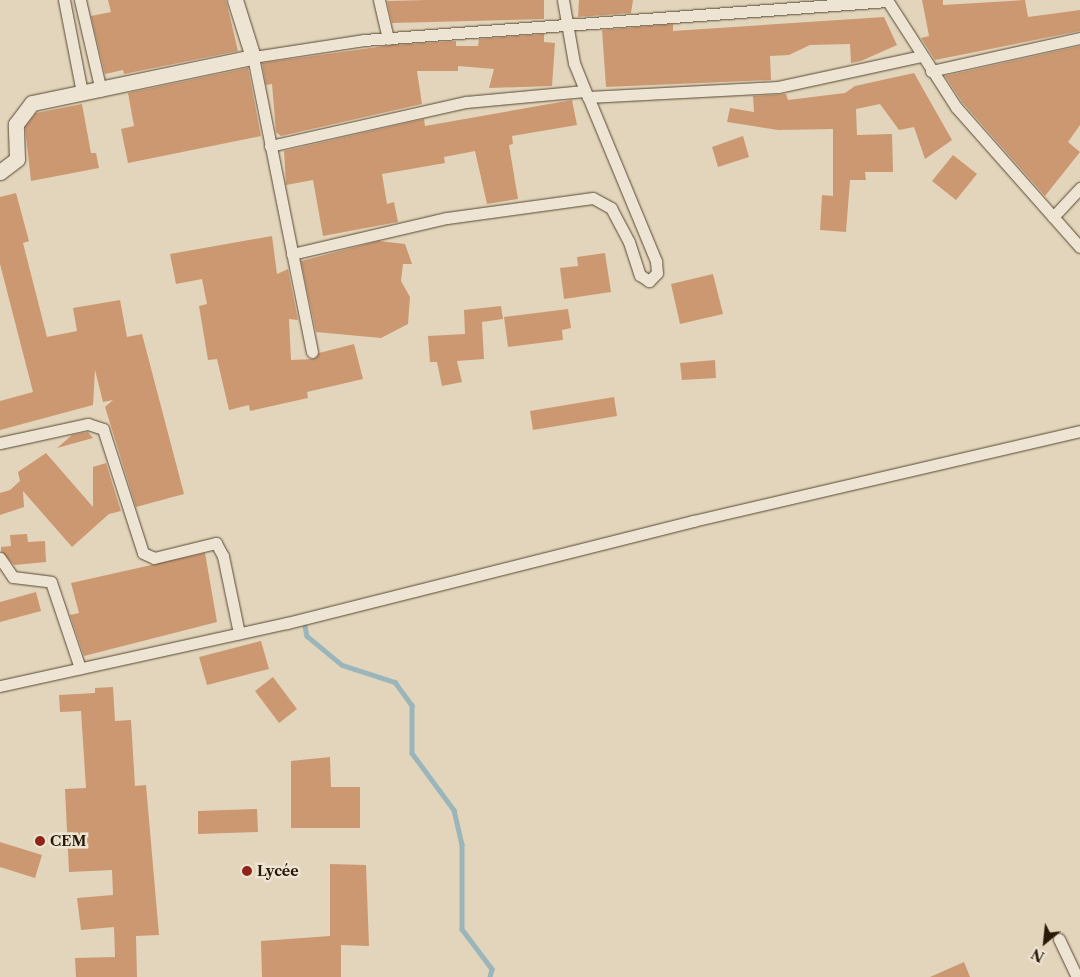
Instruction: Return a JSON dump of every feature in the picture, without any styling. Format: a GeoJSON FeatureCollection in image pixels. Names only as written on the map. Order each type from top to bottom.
{"type":"FeatureCollection","features":[{"type":"Feature","properties":{"kind":"street"},"geometry":{"type":"LineString","coordinates":[[64,0],[82,94]]}},
{"type":"Feature","properties":{"kind":"street"},"geometry":{"type":"LineString","coordinates":[[80,0],[101,91]]}},
{"type":"Feature","properties":{"kind":"street"},"geometry":{"type":"LineString","coordinates":[[235,0],[253,57],[312,352]]}},
{"type":"Feature","properties":{"kind":"street"},"geometry":{"type":"LineString","coordinates":[[379,0],[388,39]]}},
{"type":"Feature","properties":{"kind":"street"},"geometry":{"type":"LineString","coordinates":[[292,254],[447,218],[593,198],[610,208],[629,242],[640,275],[649,281],[657,274],[656,261],[586,94],[571,49],[571,27],[562,0]]}},
{"type":"Feature","properties":{"kind":"street"},"geometry":{"type":"LineString","coordinates":[[0,172],[17,159],[16,124],[24,109],[82,94],[253,57],[388,39],[571,27],[887,1],[921,56],[956,107],[1080,247]]}},
{"type":"Feature","properties":{"kind":"street"},"geometry":{"type":"LineString","coordinates":[[932,71],[1080,38]]}},
{"type":"Feature","properties":{"kind":"street"},"geometry":{"type":"LineString","coordinates":[[270,146],[466,102],[586,94],[778,87],[921,56]]}},
{"type":"Feature","properties":{"kind":"street"},"geometry":{"type":"LineString","coordinates":[[1053,216],[1080,188]]}},
{"type":"Feature","properties":{"kind":"street"},"geometry":{"type":"LineString","coordinates":[[0,442],[88,424],[103,429],[143,553],[154,558],[216,543],[239,633]]}},
{"type":"Feature","properties":{"kind":"street"},"geometry":{"type":"LineString","coordinates":[[0,686],[239,633],[1080,431]]}},
{"type":"Feature","properties":{"kind":"street"},"geometry":{"type":"LineString","coordinates":[[0,558],[13,577],[51,582],[80,668]]}},
{"type":"Feature","properties":{"kind":"street"},"geometry":{"type":"LineString","coordinates":[[1059,939],[1077,977]]}},
{"type":"Feature","properties":{"kind":"building"},"geometry":{"type":"Polygon","coordinates":[[[108,0],[226,0],[238,51],[124,74],[123,70],[105,74],[91,16],[111,12],[108,0]]]}},
{"type":"Feature","properties":{"kind":"building"},"geometry":{"type":"Polygon","coordinates":[[[544,0],[544,19],[392,23],[387,1],[544,0]]]}},
{"type":"Feature","properties":{"kind":"building"},"geometry":{"type":"Polygon","coordinates":[[[579,0],[633,0],[631,13],[578,17],[579,0]]]}},
{"type":"Feature","properties":{"kind":"building"},"geometry":{"type":"Polygon","coordinates":[[[922,0],[943,0],[943,5],[1025,0],[1028,17],[1080,10],[1080,31],[935,60],[921,38],[929,36],[922,0]]]}},
{"type":"Feature","properties":{"kind":"building"},"geometry":{"type":"Polygon","coordinates":[[[884,17],[897,45],[861,61],[851,63],[850,44],[810,45],[789,55],[770,56],[771,80],[606,87],[602,30],[673,24],[673,31],[884,17]]]}},
{"type":"Feature","properties":{"kind":"building"},"geometry":{"type":"Polygon","coordinates":[[[544,34],[544,42],[555,43],[552,86],[489,88],[494,69],[458,66],[458,71],[417,71],[422,104],[281,136],[276,132],[272,84],[266,85],[262,63],[392,45],[456,41],[456,46],[478,46],[479,39],[544,34]]]}},
{"type":"Feature","properties":{"kind":"building"},"geometry":{"type":"Polygon","coordinates":[[[1080,46],[1080,125],[1068,142],[1080,152],[1045,196],[962,102],[945,76],[1080,46]]]}},
{"type":"Feature","properties":{"kind":"building"},"geometry":{"type":"Polygon","coordinates":[[[248,68],[261,136],[128,163],[121,129],[134,126],[128,93],[248,68]]]}},
{"type":"Feature","properties":{"kind":"building"},"geometry":{"type":"Polygon","coordinates":[[[914,73],[952,140],[925,159],[914,127],[899,130],[880,104],[856,109],[857,135],[892,134],[893,172],[865,172],[866,180],[850,180],[846,232],[820,230],[822,195],[833,196],[833,129],[778,130],[727,122],[730,108],[754,112],[753,96],[786,94],[788,100],[845,93],[855,86],[914,73]]]}},
{"type":"Feature","properties":{"kind":"building"},"geometry":{"type":"Polygon","coordinates":[[[572,100],[577,125],[512,136],[513,144],[509,145],[518,199],[487,204],[475,151],[444,157],[445,163],[382,174],[387,204],[394,202],[398,222],[323,236],[313,180],[286,185],[284,151],[424,119],[425,126],[572,100]]]}},
{"type":"Feature","properties":{"kind":"building"},"geometry":{"type":"Polygon","coordinates":[[[82,104],[91,153],[96,153],[99,168],[31,181],[25,127],[36,113],[82,104]]]}},
{"type":"Feature","properties":{"kind":"building"},"geometry":{"type":"Polygon","coordinates":[[[743,136],[749,157],[718,167],[712,147],[743,136]]]}},
{"type":"Feature","properties":{"kind":"building"},"geometry":{"type":"Polygon","coordinates":[[[953,155],[977,174],[956,200],[932,181],[953,155]]]}},
{"type":"Feature","properties":{"kind":"building"},"geometry":{"type":"Polygon","coordinates":[[[16,193],[29,241],[23,243],[47,337],[77,331],[73,308],[120,300],[127,337],[142,334],[184,494],[136,507],[105,407],[113,400],[103,402],[95,370],[93,405],[0,430],[0,401],[33,392],[0,264],[0,197],[16,193]]]}},
{"type":"Feature","properties":{"kind":"building"},"geometry":{"type":"Polygon","coordinates":[[[272,236],[277,274],[288,269],[298,320],[289,319],[291,360],[314,359],[319,353],[354,344],[363,379],[307,392],[308,398],[250,411],[249,405],[229,410],[217,359],[208,360],[199,306],[207,304],[202,279],[176,284],[170,254],[272,236]]]}},
{"type":"Feature","properties":{"kind":"building"},"geometry":{"type":"Polygon","coordinates":[[[379,241],[405,244],[412,264],[403,264],[401,281],[410,297],[408,324],[381,338],[316,332],[301,261],[379,241]]]}},
{"type":"Feature","properties":{"kind":"building"},"geometry":{"type":"Polygon","coordinates":[[[605,253],[611,292],[564,299],[560,268],[578,266],[577,257],[605,253]]]}},
{"type":"Feature","properties":{"kind":"building"},"geometry":{"type":"Polygon","coordinates":[[[713,274],[723,314],[680,324],[671,284],[713,274]]]}},
{"type":"Feature","properties":{"kind":"building"},"geometry":{"type":"Polygon","coordinates":[[[501,306],[503,319],[482,322],[484,359],[457,361],[462,382],[442,386],[437,362],[430,362],[428,336],[465,334],[464,310],[501,306]]]}},
{"type":"Feature","properties":{"kind":"building"},"geometry":{"type":"Polygon","coordinates":[[[568,309],[571,328],[562,330],[563,340],[508,347],[504,317],[568,309]]]}},
{"type":"Feature","properties":{"kind":"building"},"geometry":{"type":"Polygon","coordinates":[[[715,360],[716,378],[682,380],[680,363],[715,360]]]}},
{"type":"Feature","properties":{"kind":"building"},"geometry":{"type":"Polygon","coordinates":[[[614,397],[617,416],[533,430],[530,411],[614,397]]]}},
{"type":"Feature","properties":{"kind":"building"},"geometry":{"type":"Polygon","coordinates":[[[88,432],[93,438],[57,448],[72,435],[88,432]]]}},
{"type":"Feature","properties":{"kind":"building"},"geometry":{"type":"Polygon","coordinates":[[[46,453],[93,507],[93,467],[106,463],[121,511],[109,514],[72,547],[23,491],[24,507],[0,515],[0,493],[10,490],[20,481],[18,472],[46,453]]]}},
{"type":"Feature","properties":{"kind":"building"},"geometry":{"type":"Polygon","coordinates":[[[27,534],[28,542],[45,541],[46,562],[14,565],[1,551],[1,547],[11,546],[10,535],[27,534]]]}},
{"type":"Feature","properties":{"kind":"building"},"geometry":{"type":"Polygon","coordinates":[[[205,553],[217,622],[84,656],[70,615],[79,613],[71,583],[205,553]]]}},
{"type":"Feature","properties":{"kind":"building"},"geometry":{"type":"Polygon","coordinates":[[[36,592],[41,611],[0,622],[0,602],[36,592]]]}},
{"type":"Feature","properties":{"kind":"building"},"geometry":{"type":"Polygon","coordinates":[[[261,641],[269,669],[207,685],[199,657],[261,641]]]}},
{"type":"Feature","properties":{"kind":"building"},"geometry":{"type":"Polygon","coordinates":[[[273,677],[297,709],[279,723],[255,691],[273,677]]]}},
{"type":"Feature","properties":{"kind":"building"},"geometry":{"type":"Polygon","coordinates":[[[113,687],[115,721],[131,720],[135,786],[146,785],[159,935],[136,936],[137,977],[76,977],[75,958],[115,957],[114,927],[81,930],[77,898],[113,895],[112,870],[69,872],[65,789],[86,788],[81,711],[60,712],[59,695],[95,693],[95,688],[113,687]]]}},
{"type":"Feature","properties":{"kind":"building"},"geometry":{"type":"Polygon","coordinates":[[[330,757],[331,787],[360,787],[360,828],[291,828],[291,761],[330,757]]]}},
{"type":"Feature","properties":{"kind":"building"},"geometry":{"type":"Polygon","coordinates":[[[257,809],[258,832],[198,834],[198,811],[257,809]]]}},
{"type":"Feature","properties":{"kind":"building"},"geometry":{"type":"Polygon","coordinates":[[[0,842],[42,855],[35,878],[0,867],[0,842]]]}},
{"type":"Feature","properties":{"kind":"building"},"geometry":{"type":"Polygon","coordinates":[[[330,864],[366,865],[369,946],[341,945],[341,977],[262,977],[261,941],[330,936],[330,864]]]}},
{"type":"Feature","properties":{"kind":"building"},"geometry":{"type":"Polygon","coordinates":[[[964,962],[970,977],[930,977],[964,962]]]}},
{"type":"Feature","properties":{"kind":"waterway"},"geometry":{"type":"LineString","coordinates":[[305,626],[307,636],[342,665],[395,682],[412,705],[412,753],[454,810],[462,844],[462,929],[492,969],[490,977]]}},
{"type":"Feature","properties":{"kind":"place","name":"CEM"},"geometry":{"type":"Point","coordinates":[40,841]}},
{"type":"Feature","properties":{"kind":"place","name":"Lycée"},"geometry":{"type":"Point","coordinates":[247,871]}}]}
